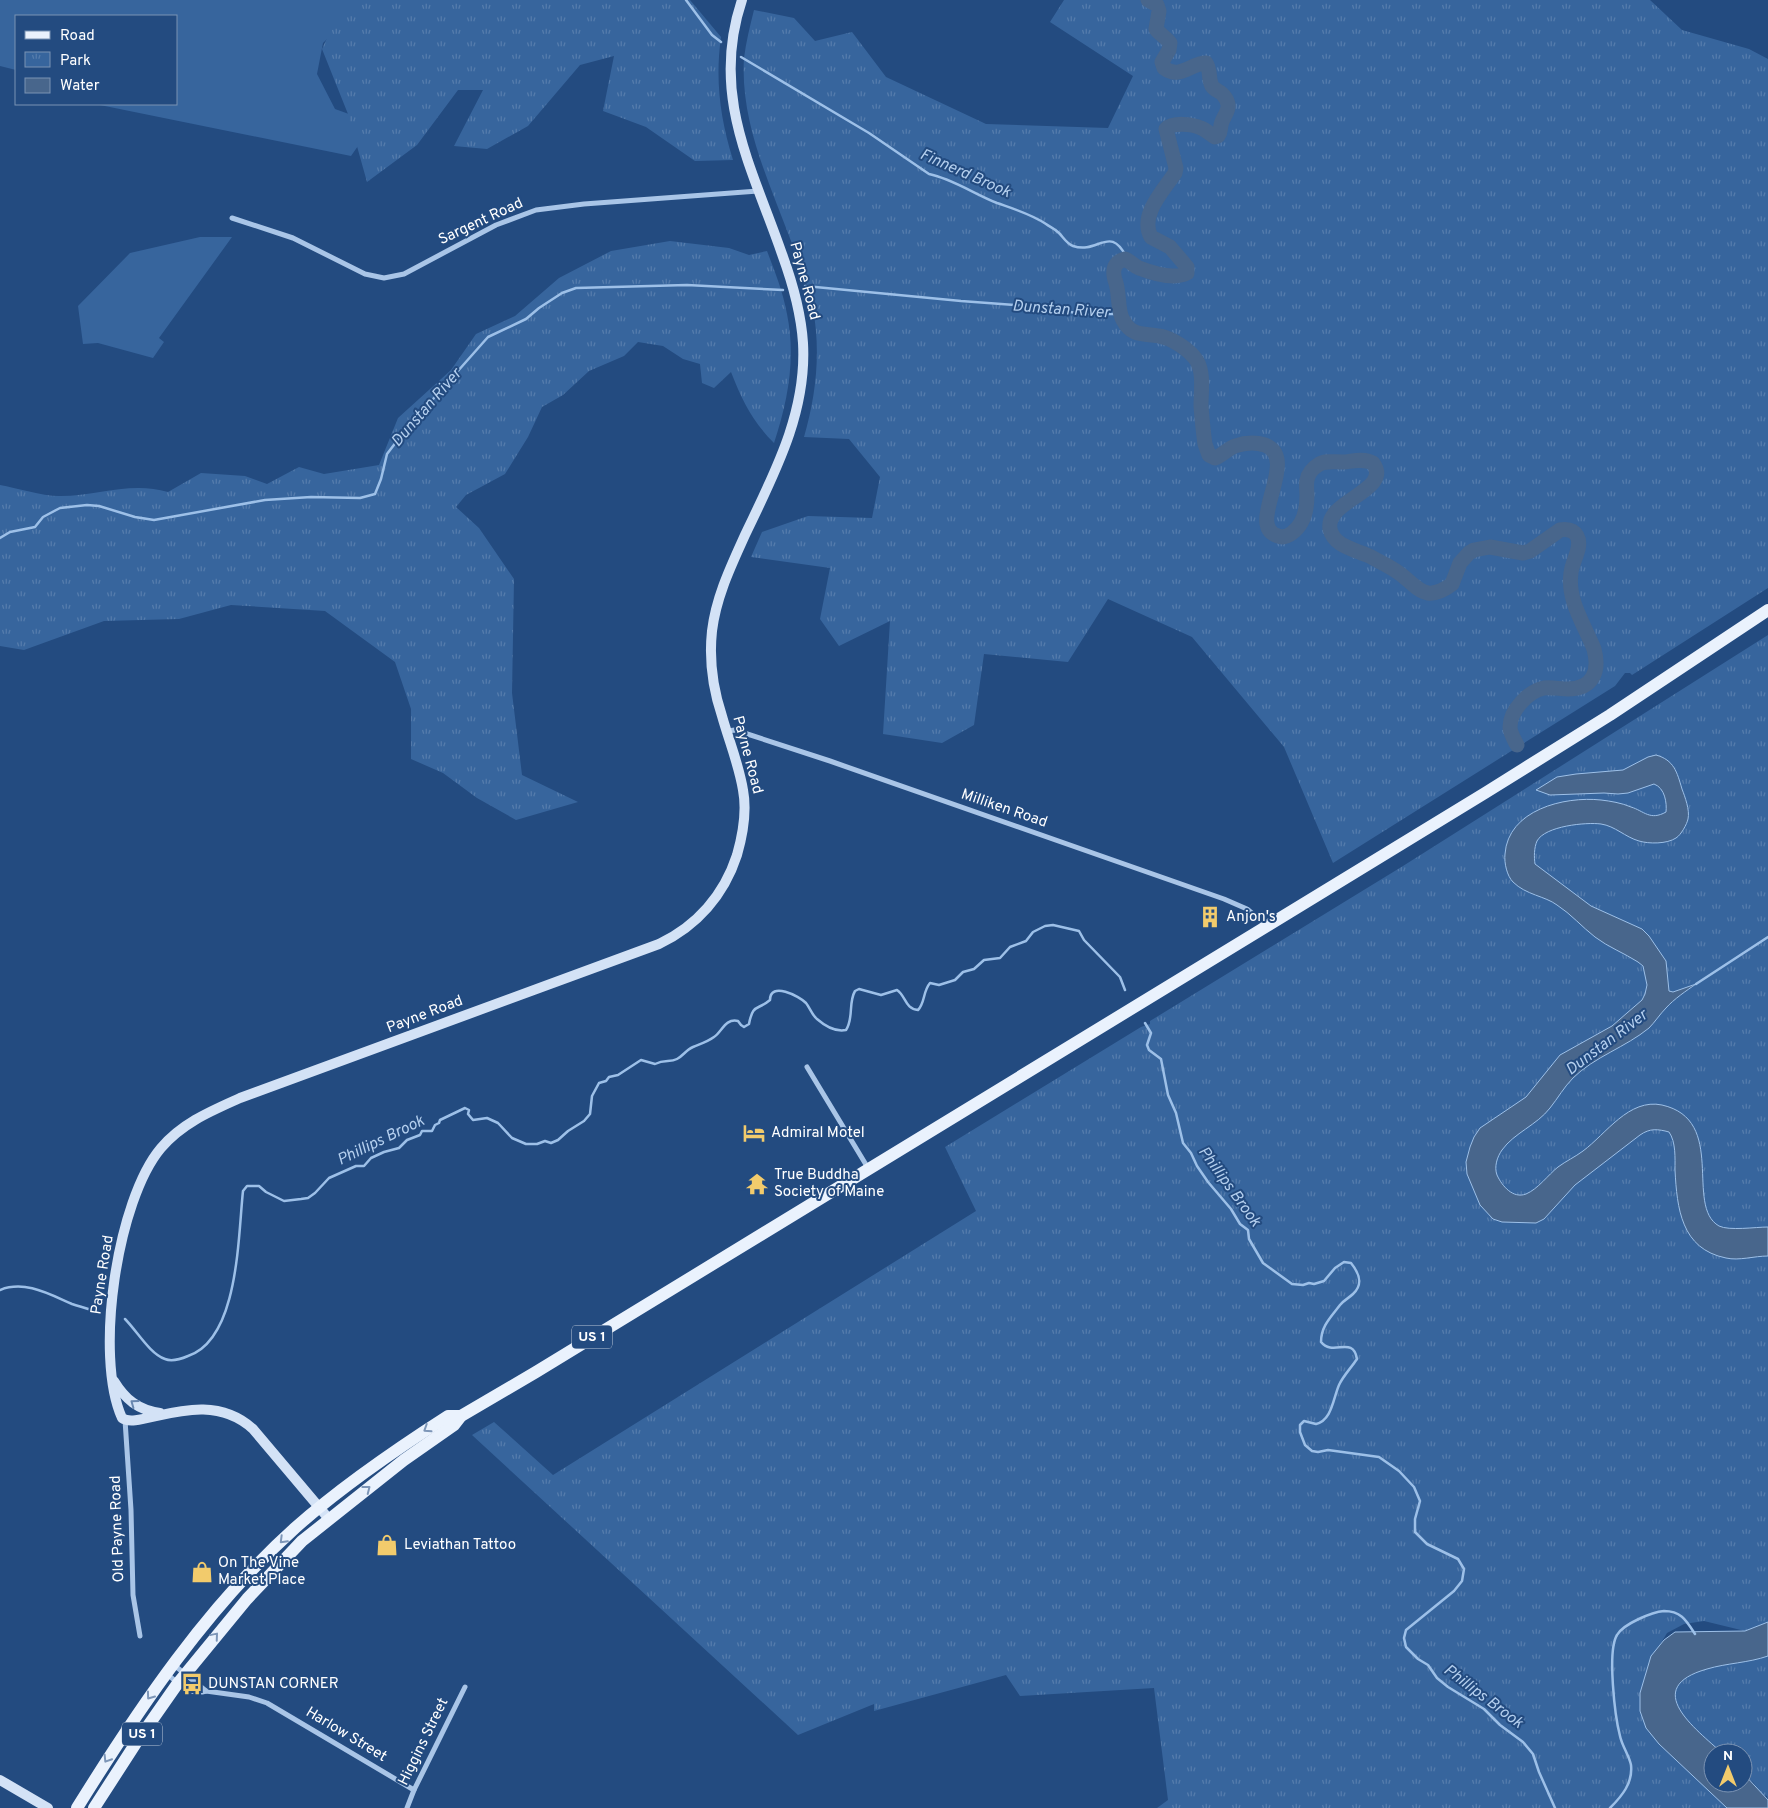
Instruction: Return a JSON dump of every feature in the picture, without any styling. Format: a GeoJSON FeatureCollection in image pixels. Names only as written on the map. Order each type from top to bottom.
{"type":"FeatureCollection","features":[{"type":"Feature","properties":{"kind":"main road","name":"Payne Road"},"geometry":{"type":"LineString","coordinates":[[125,1420],[120,1412],[112,1377],[110,1338],[116,1274],[123,1237],[131,1210],[145,1175],[156,1155],[168,1140],[192,1121],[220,1107],[666,941],[690,926],[706,910],[723,887],[736,859],[742,836],[743,790],[716,696],[712,660],[712,632],[716,609],[733,562],[780,463],[789,438],[799,398],[804,356],[801,323],[795,293],[738,132],[730,88],[733,34],[742,0]]}},
{"type":"Feature","properties":{"kind":"main road","name":"US 1"},"geometry":{"type":"LineString","coordinates":[[94,1808],[102,1802],[182,1678],[247,1599],[302,1541],[404,1460],[454,1425],[460,1416],[1593,726],[1768,610]]}},
{"type":"Feature","properties":{"kind":"main road"},"geometry":{"type":"LineString","coordinates":[[112,1377],[126,1397],[138,1407],[152,1412],[166,1413]]}},
{"type":"Feature","properties":{"kind":"main road"},"geometry":{"type":"LineString","coordinates":[[125,1420],[207,1409],[220,1411],[240,1419],[261,1438],[329,1518]]}},
{"type":"Feature","properties":{"kind":"main road","name":"US 1"},"geometry":{"type":"LineString","coordinates":[[77,1808],[122,1735],[170,1669],[200,1630],[244,1580],[294,1529],[319,1507],[396,1450],[448,1416],[460,1416]]}},
{"type":"Feature","properties":{"kind":"main road"},"geometry":{"type":"LineString","coordinates":[[0,1780],[48,1808]]}},
{"type":"Feature","properties":{"kind":"street","name":"Sargent Road"},"geometry":{"type":"LineString","coordinates":[[232,218],[293,238],[365,274],[384,278],[404,274],[496,225],[536,210],[584,204],[758,191]]}},
{"type":"Feature","properties":{"kind":"street","name":"Milliken Road"},"geometry":{"type":"LineString","coordinates":[[726,731],[735,730],[830,761],[1224,899],[1247,909],[1267,926]]}},
{"type":"Feature","properties":{"kind":"street"},"geometry":{"type":"LineString","coordinates":[[807,1067],[868,1168]]}},
{"type":"Feature","properties":{"kind":"street","name":"Old Payne Road"},"geometry":{"type":"LineString","coordinates":[[125,1420],[131,1510],[133,1595],[140,1636]]}},
{"type":"Feature","properties":{"kind":"street","name":"Harlow Street"},"geometry":{"type":"LineString","coordinates":[[170,1669],[206,1691],[249,1697],[267,1703],[414,1790]]}},
{"type":"Feature","properties":{"kind":"street","name":"Harlow Street"},"geometry":{"type":"LineString","coordinates":[[170,1669],[182,1678],[186,1689],[200,1693],[206,1691]]}},
{"type":"Feature","properties":{"kind":"street","name":"Higgins Street"},"geometry":{"type":"LineString","coordinates":[[407,1808],[414,1790],[466,1687]]}},
{"type":"Feature","properties":{"kind":"green space"},"geometry":{"type":"Polygon","coordinates":[[[0,0],[366,0],[323,43],[317,74],[335,109],[374,123],[351,156],[100,105],[178,105],[178,15],[15,15],[15,70],[0,66],[0,0]]]}},
{"type":"Feature","properties":{"kind":"green space"},"geometry":{"type":"Polygon","coordinates":[[[344,0],[690,0],[721,37],[719,53],[720,99],[733,160],[695,161],[646,127],[603,111],[614,56],[580,65],[528,126],[487,149],[454,146],[483,90],[458,90],[417,145],[367,182],[348,114],[322,49],[344,0]]]}},
{"type":"Feature","properties":{"kind":"green space"},"geometry":{"type":"Polygon","coordinates":[[[1064,0],[1650,0],[1682,30],[1749,49],[1768,59],[1768,588],[1632,675],[1625,673],[1615,686],[1333,863],[1284,747],[1192,637],[1108,599],[1068,662],[984,654],[974,725],[942,743],[883,734],[890,621],[839,646],[820,619],[830,568],[751,557],[762,532],[808,516],[872,518],[880,477],[849,439],[804,437],[812,406],[816,374],[817,341],[811,300],[806,283],[765,174],[751,128],[744,82],[744,58],[754,10],[794,18],[815,41],[852,32],[886,77],[986,124],[1108,128],[1133,76],[1050,22],[1064,0]]]}},
{"type":"Feature","properties":{"kind":"green space"},"geometry":{"type":"Polygon","coordinates":[[[200,237],[232,237],[159,338],[164,342],[153,358],[98,343],[83,344],[78,306],[130,253],[200,237]]]}},
{"type":"Feature","properties":{"kind":"green space"},"geometry":{"type":"Polygon","coordinates":[[[670,241],[729,248],[749,255],[767,251],[785,306],[791,347],[787,395],[774,443],[748,410],[731,372],[714,388],[702,383],[700,364],[683,359],[663,346],[638,342],[624,356],[589,371],[563,395],[542,407],[528,437],[505,474],[466,495],[456,507],[479,528],[514,579],[512,693],[522,775],[578,802],[516,820],[477,798],[443,773],[411,759],[411,709],[395,662],[325,611],[231,605],[179,619],[104,621],[24,650],[0,646],[0,485],[54,496],[127,488],[154,489],[168,492],[201,473],[245,476],[267,484],[299,467],[324,474],[379,465],[398,418],[451,370],[476,334],[515,316],[559,278],[611,251],[670,241]]]}},
{"type":"Feature","properties":{"kind":"green space"},"geometry":{"type":"Polygon","coordinates":[[[1768,635],[1768,1625],[1745,1631],[1704,1621],[1684,1624],[1667,1633],[1649,1663],[1676,1760],[1703,1781],[1703,1793],[1717,1793],[1734,1808],[1157,1808],[1168,1800],[1154,1688],[1020,1696],[1006,1675],[874,1711],[874,1704],[798,1735],[472,1435],[494,1422],[553,1475],[976,1211],[945,1147],[1141,1027],[1150,1024],[1150,1021],[1403,866],[1768,635]]]}},
{"type":"Feature","properties":{"kind":"green space"},"geometry":{"type":"Polygon","coordinates":[[[1768,1655],[1768,1800],[1767,1796],[1762,1795],[1753,1782],[1753,1743],[1709,1743],[1696,1732],[1675,1708],[1674,1686],[1690,1672],[1768,1655]]]}},
{"type":"Feature","properties":{"kind":"water"},"geometry":{"type":"Polygon","coordinates":[[[1656,755],[1671,763],[1687,804],[1688,819],[1678,837],[1658,843],[1648,843],[1634,839],[1601,824],[1566,826],[1541,836],[1535,847],[1535,864],[1591,906],[1642,929],[1666,961],[1669,991],[1673,992],[1696,984],[1669,1005],[1649,1028],[1640,1035],[1590,1064],[1573,1078],[1545,1114],[1502,1150],[1496,1162],[1496,1172],[1502,1183],[1512,1193],[1517,1195],[1526,1194],[1539,1185],[1558,1167],[1592,1144],[1629,1112],[1650,1104],[1662,1105],[1682,1114],[1694,1127],[1700,1145],[1705,1201],[1709,1216],[1719,1226],[1723,1227],[1736,1229],[1768,1227],[1768,1256],[1726,1258],[1711,1253],[1699,1246],[1691,1236],[1684,1225],[1677,1199],[1674,1145],[1669,1132],[1654,1130],[1640,1135],[1575,1185],[1544,1219],[1536,1223],[1502,1222],[1493,1219],[1480,1205],[1467,1174],[1466,1162],[1470,1147],[1480,1128],[1526,1097],[1560,1055],[1612,1026],[1642,1000],[1647,985],[1643,966],[1638,962],[1600,941],[1557,905],[1524,890],[1513,882],[1505,861],[1508,839],[1516,826],[1540,809],[1571,801],[1601,800],[1627,806],[1656,816],[1666,812],[1666,800],[1663,792],[1654,784],[1628,793],[1618,794],[1550,795],[1536,790],[1557,777],[1623,770],[1656,755]]]}},
{"type":"Feature","properties":{"kind":"water"},"geometry":{"type":"Polygon","coordinates":[[[1768,1622],[1768,1656],[1707,1669],[1687,1677],[1677,1687],[1675,1698],[1680,1709],[1688,1721],[1711,1743],[1703,1743],[1703,1785],[1659,1744],[1646,1728],[1640,1711],[1640,1693],[1651,1656],[1664,1640],[1675,1632],[1745,1631],[1768,1622]]]}},
{"type":"Feature","properties":{"kind":"water"},"geometry":{"type":"Polygon","coordinates":[[[1753,1784],[1768,1800],[1768,1808],[1727,1808],[1711,1793],[1753,1793],[1753,1784]]]}},
{"type":"Feature","properties":{"kind":"waterway","name":"Finnerd Brook"},"geometry":{"type":"LineString","coordinates":[[686,0],[712,35],[721,42]]}},
{"type":"Feature","properties":{"kind":"waterway","name":"Dunstan River"},"geometry":{"type":"LineString","coordinates":[[1148,0],[1157,5],[1159,11],[1156,29],[1170,43],[1169,50],[1162,62],[1164,68],[1180,72],[1206,63],[1212,86],[1227,100],[1228,108],[1218,136],[1215,137],[1193,125],[1173,125],[1166,129],[1176,168],[1175,173],[1154,203],[1148,220],[1148,229],[1151,237],[1170,247],[1187,267],[1187,273],[1176,276],[1163,275],[1139,268],[1125,259],[1118,262],[1115,267],[1114,276],[1118,290],[1121,316],[1134,332],[1164,337],[1175,342],[1197,361],[1201,377],[1201,406],[1205,444],[1209,455],[1215,458],[1235,446],[1250,443],[1265,445],[1274,453],[1277,464],[1276,477],[1268,507],[1267,520],[1269,530],[1278,536],[1287,536],[1302,521],[1306,506],[1307,480],[1314,468],[1321,463],[1359,460],[1373,463],[1377,473],[1374,481],[1367,489],[1337,510],[1331,519],[1330,529],[1332,535],[1348,548],[1367,555],[1393,569],[1424,592],[1438,592],[1452,584],[1460,563],[1474,550],[1490,547],[1523,553],[1530,551],[1560,530],[1574,532],[1579,540],[1579,545],[1571,573],[1571,593],[1577,612],[1594,649],[1596,657],[1595,671],[1593,677],[1583,686],[1568,689],[1544,688],[1532,693],[1521,702],[1513,714],[1510,727],[1517,745]]}},
{"type":"Feature","properties":{"kind":"waterway","name":"Finnerd Brook"},"geometry":{"type":"LineString","coordinates":[[741,57],[869,133],[929,174],[947,179],[997,203],[1034,217],[1056,230],[1073,246],[1082,248],[1110,241],[1115,243],[1122,249],[1128,260]]}},
{"type":"Feature","properties":{"kind":"waterway","name":"Dunstan River"},"geometry":{"type":"LineString","coordinates":[[0,538],[10,532],[35,527],[43,517],[60,508],[87,505],[99,506],[135,517],[154,520],[265,500],[311,497],[360,498],[375,494],[387,454],[403,433],[488,337],[526,319],[562,293],[576,288],[687,285],[783,290]]}},
{"type":"Feature","properties":{"kind":"waterway","name":"Dunstan River"},"geometry":{"type":"LineString","coordinates":[[805,286],[1029,306],[1084,314],[1120,314]]}},
{"type":"Feature","properties":{"kind":"waterway","name":"Phillips Brook"},"geometry":{"type":"LineString","coordinates":[[125,1319],[149,1347],[165,1359],[174,1360],[182,1358],[205,1346],[217,1329],[233,1284],[243,1191],[247,1186],[259,1186],[266,1192],[284,1201],[308,1198],[329,1178],[356,1166],[364,1166],[371,1158],[399,1148],[407,1140],[420,1135],[422,1131],[432,1131],[440,1120],[465,1108],[469,1110],[468,1114],[473,1120],[487,1118],[498,1123],[512,1138],[526,1144],[537,1144],[545,1141],[551,1143],[584,1121],[590,1114],[592,1096],[599,1083],[606,1081],[609,1077],[618,1075],[641,1060],[655,1064],[677,1059],[691,1048],[717,1035],[727,1023],[738,1021],[744,1027],[749,1024],[754,1010],[770,1000],[771,994],[775,991],[792,994],[806,1003],[815,1017],[824,1024],[831,1028],[846,1030],[850,1021],[855,991],[859,989],[881,995],[897,990],[910,1007],[918,1010],[930,983],[939,985],[955,980],[963,972],[974,969],[984,960],[1000,958],[1010,947],[1026,941],[1033,932],[1045,926],[1053,925],[1079,931],[1084,940],[1120,977],[1125,990]]}},
{"type":"Feature","properties":{"kind":"waterway"},"geometry":{"type":"LineString","coordinates":[[1696,984],[1768,937]]}},
{"type":"Feature","properties":{"kind":"waterway","name":"Phillips Brook"},"geometry":{"type":"LineString","coordinates":[[1145,1023],[1151,1033],[1147,1045],[1149,1050],[1161,1059],[1168,1095],[1176,1113],[1183,1143],[1208,1182],[1231,1209],[1240,1224],[1248,1230],[1249,1239],[1263,1263],[1292,1284],[1303,1285],[1324,1281],[1335,1268],[1344,1262],[1351,1263],[1356,1271],[1359,1278],[1358,1286],[1327,1322],[1321,1336],[1321,1342],[1331,1348],[1351,1348],[1355,1352],[1357,1359],[1341,1382],[1326,1418],[1316,1424],[1304,1421],[1300,1425],[1300,1432],[1305,1445],[1312,1451],[1328,1450],[1379,1457],[1399,1471],[1414,1487],[1420,1501],[1415,1519],[1415,1532],[1427,1544],[1458,1559],[1464,1569],[1462,1581],[1454,1591],[1406,1630],[1404,1638],[1406,1647],[1418,1659],[1428,1665],[1437,1678],[1448,1687],[1484,1709],[1500,1725],[1523,1742],[1533,1754],[1555,1808]]}},
{"type":"Feature","properties":{"kind":"waterway","name":"Phillips Brook"},"geometry":{"type":"LineString","coordinates":[[0,1290],[9,1287],[28,1287],[99,1313]]}},
{"type":"Feature","properties":{"kind":"waterway","name":"Phillips Brook"},"geometry":{"type":"LineString","coordinates":[[1610,1808],[1626,1789],[1631,1772],[1630,1761],[1620,1736],[1614,1700],[1612,1669],[1614,1643],[1617,1635],[1625,1627],[1638,1619],[1664,1611],[1670,1611],[1682,1617],[1695,1634]]}},
{"type":"Feature","properties":{"kind":"place","name":"Anjon's"},"geometry":{"type":"Point","coordinates":[1210,917]}},
{"type":"Feature","properties":{"kind":"place","name":"Admiral Motel"},"geometry":{"type":"Point","coordinates":[754,1133]}},
{"type":"Feature","properties":{"kind":"place","name":"True Buddha Society of Maine"},"geometry":{"type":"Point","coordinates":[757,1184]}},
{"type":"Feature","properties":{"kind":"place","name":"Leviathan Tattoo"},"geometry":{"type":"Point","coordinates":[387,1545]}},
{"type":"Feature","properties":{"kind":"place","name":"On The Vine Market Place"},"geometry":{"type":"Point","coordinates":[202,1572]}},
{"type":"Feature","properties":{"kind":"place","name":"DUNSTAN CORNER"},"geometry":{"type":"Point","coordinates":[192,1684]}}]}
